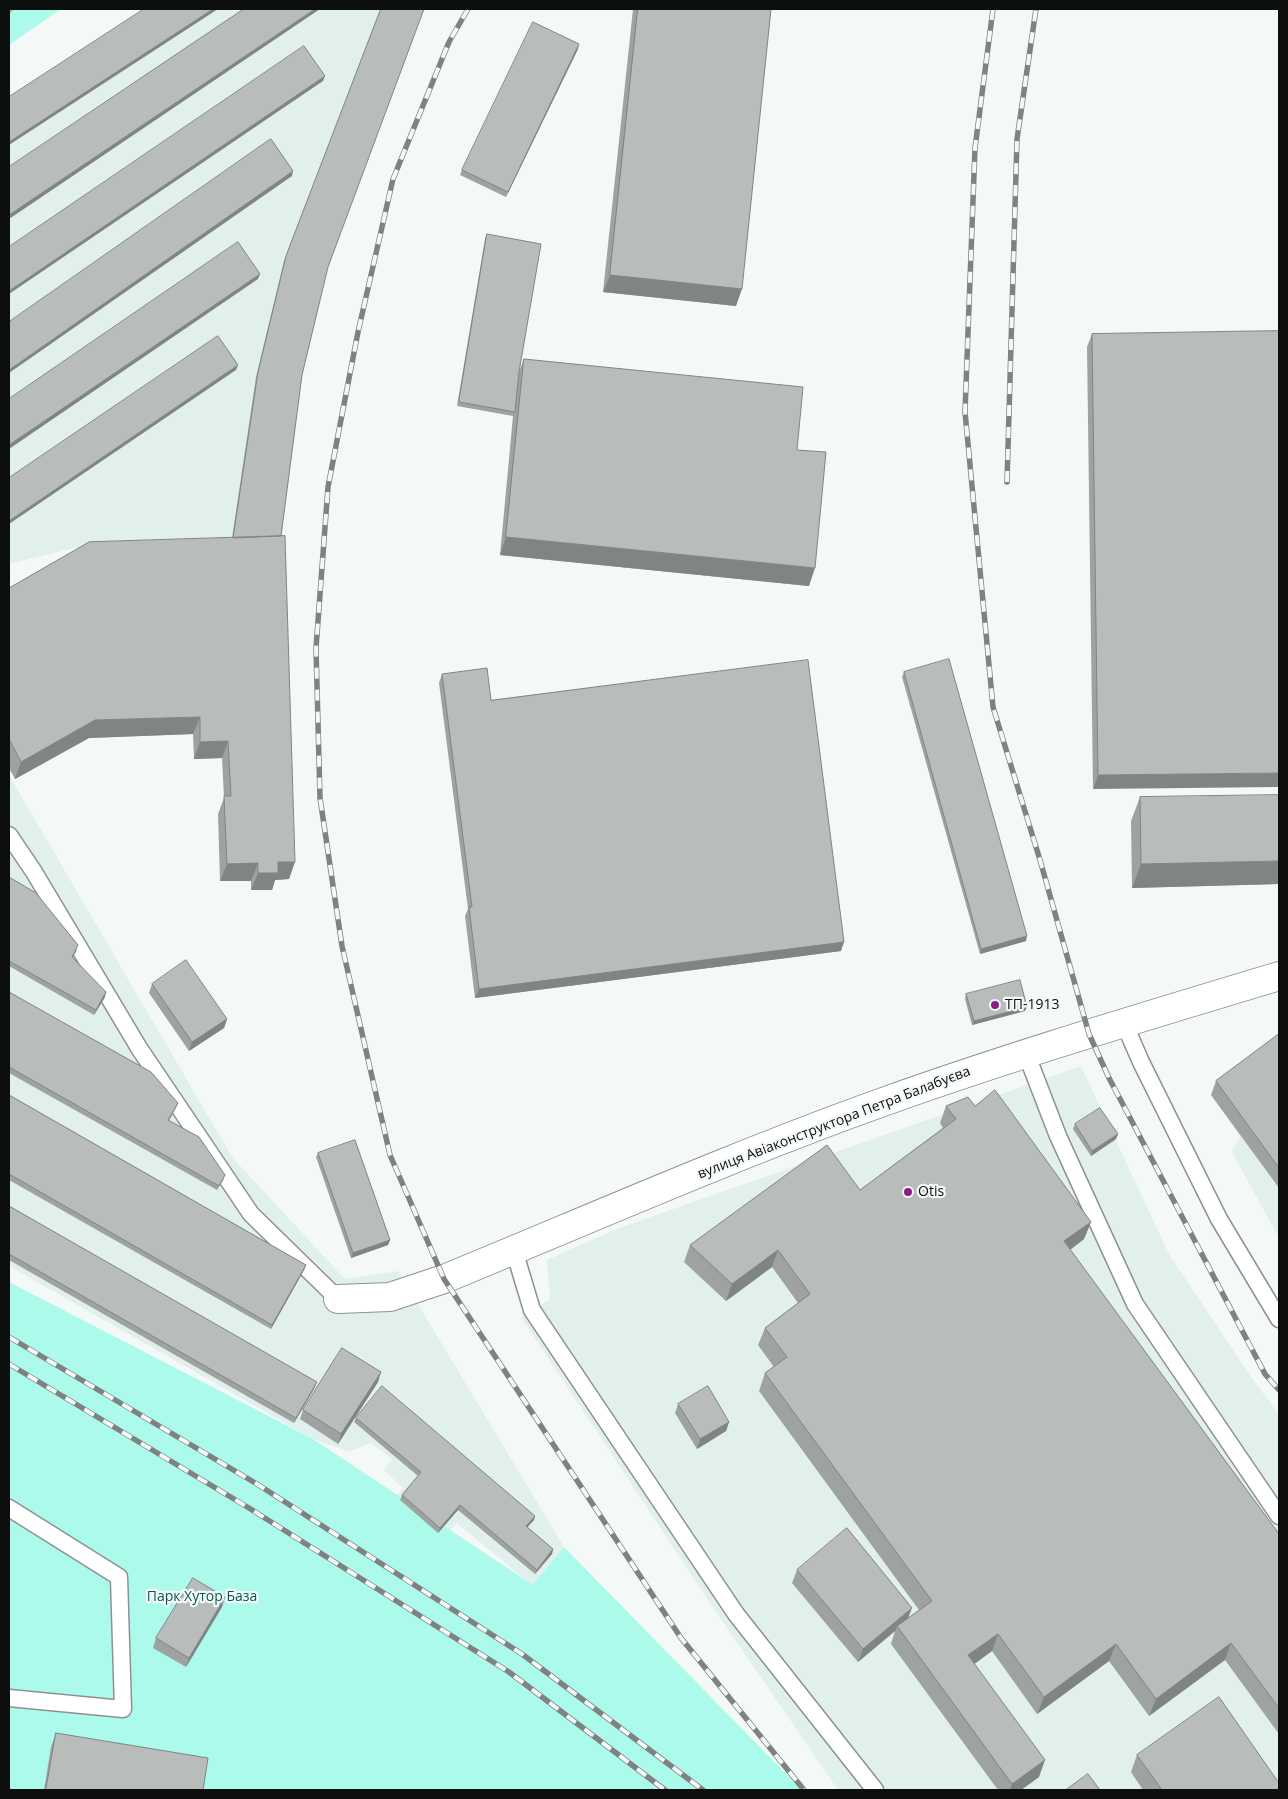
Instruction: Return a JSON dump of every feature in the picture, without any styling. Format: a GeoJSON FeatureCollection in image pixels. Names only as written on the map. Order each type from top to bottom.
{"type":"FeatureCollection","features":[{"type":"Feature","properties":{"kind":"street","name":"вулиця Авіаконструктора Петра Балабуєва"},"geometry":{"type":"LineString","coordinates":[[338,1299],[390,1297],[444,1279],[772,1143],[883,1102],[1026,1053],[1279,976]]}},
{"type":"Feature","properties":{"kind":"lane"},"geometry":{"type":"LineString","coordinates":[[9,835],[34,872],[139,1048],[251,1214],[338,1299]]}},
{"type":"Feature","properties":{"kind":"lane"},"geometry":{"type":"LineString","coordinates":[[1124,1023],[1140,1062],[1219,1219],[1279,1319]]}},
{"type":"Feature","properties":{"kind":"lane"},"geometry":{"type":"LineString","coordinates":[[1026,1053],[1058,1136],[1135,1304],[1279,1516]]}},
{"type":"Feature","properties":{"kind":"lane"},"geometry":{"type":"LineString","coordinates":[[514,1250],[532,1310],[543,1327],[736,1614],[875,1790]]}},
{"type":"Feature","properties":{"kind":"lane"},"geometry":{"type":"LineString","coordinates":[[9,1508],[119,1577],[124,1709],[9,1698]]}},
{"type":"Feature","properties":{"kind":"shaded area"},"geometry":{"type":"Polygon","coordinates":[[[149,9],[424,9],[326,272],[300,380],[279,547],[83,546],[9,564],[9,100],[149,9]]]}},
{"type":"Feature","properties":{"kind":"shaded area"},"geometry":{"type":"Polygon","coordinates":[[[9,775],[232,1157],[345,1279],[398,1271],[564,1547],[533,1586],[457,1523],[439,1541],[392,1502],[403,1488],[384,1470],[392,1459],[371,1443],[349,1452],[313,1439],[9,1266],[9,775]]]}},
{"type":"Feature","properties":{"kind":"shaded area"},"geometry":{"type":"Polygon","coordinates":[[[1279,1044],[1279,1238],[1232,1152],[1240,1136],[1211,1095],[1279,1044]]]}},
{"type":"Feature","properties":{"kind":"shaded area","name":"Otis"},"geometry":{"type":"Polygon","coordinates":[[[1081,1066],[1170,1256],[1256,1384],[1279,1414],[1279,1790],[838,1790],[710,1603],[521,1317],[550,1299],[547,1260],[619,1228],[1081,1066]]]}},
{"type":"Feature","properties":{"kind":"green space"},"geometry":{"type":"Polygon","coordinates":[[[9,9],[61,9],[9,45],[9,9]]]}},
{"type":"Feature","properties":{"kind":"green space","name":"Парк Хутор База"},"geometry":{"type":"Polygon","coordinates":[[[9,1282],[313,1439],[533,1585],[564,1547],[802,1790],[9,1790],[9,1282]]]}},
{"type":"Feature","properties":{"kind":"building"},"geometry":{"type":"Polygon","coordinates":[[[144,9],[213,9],[9,142],[9,97],[144,9]]]}},
{"type":"Feature","properties":{"kind":"building"},"geometry":{"type":"Polygon","coordinates":[[[244,9],[315,9],[9,215],[9,167],[244,9]]]}},
{"type":"Feature","properties":{"kind":"building"},"geometry":{"type":"Polygon","coordinates":[[[381,9],[424,9],[328,267],[302,375],[281,536],[233,538],[258,372],[286,256],[381,9]]]}},
{"type":"Feature","properties":{"kind":"building"},"geometry":{"type":"Polygon","coordinates":[[[638,9],[771,9],[742,289],[610,275],[638,9]]]}},
{"type":"Feature","properties":{"kind":"building"},"geometry":{"type":"Polygon","coordinates":[[[533,22],[579,44],[508,192],[462,170],[533,22]]]}},
{"type":"Feature","properties":{"kind":"building"},"geometry":{"type":"Polygon","coordinates":[[[304,46],[325,76],[9,291],[9,247],[304,46]]]}},
{"type":"Feature","properties":{"kind":"building"},"geometry":{"type":"Polygon","coordinates":[[[271,139],[293,171],[9,370],[9,322],[271,139]]]}},
{"type":"Feature","properties":{"kind":"building"},"geometry":{"type":"Polygon","coordinates":[[[487,234],[541,244],[519,372],[515,412],[459,402],[487,234]]]}},
{"type":"Feature","properties":{"kind":"building"},"geometry":{"type":"Polygon","coordinates":[[[238,242],[260,274],[9,445],[9,399],[238,242]]]}},
{"type":"Feature","properties":{"kind":"building"},"geometry":{"type":"Polygon","coordinates":[[[1279,331],[1279,773],[1098,775],[1092,334],[1279,331]]]}},
{"type":"Feature","properties":{"kind":"building"},"geometry":{"type":"Polygon","coordinates":[[[218,336],[238,365],[9,521],[9,478],[218,336]]]}},
{"type":"Feature","properties":{"kind":"building"},"geometry":{"type":"Polygon","coordinates":[[[524,359],[803,387],[797,450],[826,452],[815,568],[506,537],[524,359]]]}},
{"type":"Feature","properties":{"kind":"building"},"geometry":{"type":"Polygon","coordinates":[[[285,536],[295,862],[278,862],[278,873],[258,873],[258,863],[227,864],[224,796],[231,796],[228,741],[200,742],[200,717],[95,720],[21,762],[9,739],[9,588],[89,542],[285,536]]]}},
{"type":"Feature","properties":{"kind":"building"},"geometry":{"type":"Polygon","coordinates":[[[949,659],[1027,936],[981,949],[904,672],[949,659]]]}},
{"type":"Feature","properties":{"kind":"building"},"geometry":{"type":"Polygon","coordinates":[[[808,660],[844,942],[479,989],[469,907],[472,907],[442,674],[487,668],[491,700],[808,660]]]}},
{"type":"Feature","properties":{"kind":"building"},"geometry":{"type":"Polygon","coordinates":[[[1279,795],[1279,861],[1141,864],[1140,797],[1279,795]]]}},
{"type":"Feature","properties":{"kind":"building"},"geometry":{"type":"Polygon","coordinates":[[[9,877],[36,893],[78,945],[72,957],[106,992],[96,1010],[9,961],[9,877]]]}},
{"type":"Feature","properties":{"kind":"building"},"geometry":{"type":"Polygon","coordinates":[[[186,960],[227,1019],[192,1042],[152,984],[186,960]]]}},
{"type":"Feature","properties":{"kind":"building","name":"ТП-1913"},"geometry":{"type":"Polygon","coordinates":[[[1020,980],[1027,1007],[974,1021],[966,994],[1020,980]]]}},
{"type":"Feature","properties":{"kind":"building"},"geometry":{"type":"Polygon","coordinates":[[[9,992],[151,1072],[178,1103],[168,1120],[199,1137],[225,1175],[219,1186],[9,1067],[9,992]]]}},
{"type":"Feature","properties":{"kind":"building"},"geometry":{"type":"Polygon","coordinates":[[[1279,1034],[1279,1168],[1216,1081],[1279,1034]]]}},
{"type":"Feature","properties":{"kind":"building"},"geometry":{"type":"Polygon","coordinates":[[[995,1090],[1091,1222],[1064,1241],[1279,1534],[1279,1708],[1231,1643],[1156,1699],[1116,1644],[1044,1697],[998,1634],[968,1655],[1045,1760],[1012,1784],[897,1626],[932,1601],[765,1373],[787,1357],[765,1328],[810,1294],[778,1250],[732,1284],[690,1245],[827,1145],[860,1190],[956,1119],[946,1106],[968,1097],[975,1106],[995,1090]]]}},
{"type":"Feature","properties":{"kind":"building"},"geometry":{"type":"Polygon","coordinates":[[[9,1095],[306,1265],[272,1325],[9,1174],[9,1095]]]}},
{"type":"Feature","properties":{"kind":"building"},"geometry":{"type":"Polygon","coordinates":[[[1100,1108],[1118,1134],[1092,1151],[1075,1124],[1100,1108]]]}},
{"type":"Feature","properties":{"kind":"building"},"geometry":{"type":"Polygon","coordinates":[[[355,1140],[390,1240],[353,1253],[318,1153],[355,1140]]]}},
{"type":"Feature","properties":{"kind":"building"},"geometry":{"type":"Polygon","coordinates":[[[9,1206],[317,1382],[296,1418],[9,1254],[9,1206]]]}},
{"type":"Feature","properties":{"kind":"building"},"geometry":{"type":"Polygon","coordinates":[[[342,1348],[381,1372],[341,1434],[303,1410],[342,1348]]]}},
{"type":"Feature","properties":{"kind":"building"},"geometry":{"type":"Polygon","coordinates":[[[382,1386],[535,1516],[526,1526],[553,1549],[537,1570],[460,1505],[440,1528],[402,1495],[421,1472],[356,1418],[382,1386]]]}},
{"type":"Feature","properties":{"kind":"building"},"geometry":{"type":"Polygon","coordinates":[[[708,1386],[729,1422],[700,1439],[678,1404],[708,1386]]]}},
{"type":"Feature","properties":{"kind":"building"},"geometry":{"type":"Polygon","coordinates":[[[847,1528],[912,1608],[863,1649],[797,1570],[847,1528]]]}},
{"type":"Feature","properties":{"kind":"building"},"geometry":{"type":"Polygon","coordinates":[[[193,1578],[225,1597],[189,1658],[156,1638],[193,1578]]]}},
{"type":"Feature","properties":{"kind":"building"},"geometry":{"type":"Polygon","coordinates":[[[1219,1697],[1279,1783],[1279,1790],[1162,1790],[1137,1755],[1219,1697]]]}},
{"type":"Feature","properties":{"kind":"building"},"geometry":{"type":"Polygon","coordinates":[[[56,1733],[208,1758],[203,1790],[46,1790],[56,1733]]]}},
{"type":"Feature","properties":{"kind":"building"},"geometry":{"type":"Polygon","coordinates":[[[1088,1774],[1100,1790],[1066,1790],[1088,1774]]]}},
{"type":"Feature","properties":{"kind":"railway"},"geometry":{"type":"LineString","coordinates":[[468,9],[449,42],[393,179],[358,332],[328,487],[316,648],[320,798],[342,946],[390,1155],[444,1279],[681,1638],[804,1790]]}},
{"type":"Feature","properties":{"kind":"railway"},"geometry":{"type":"LineString","coordinates":[[993,9],[975,148],[965,412],[993,707],[1040,860],[1089,1034],[1109,1078],[1265,1374],[1279,1390]]}},
{"type":"Feature","properties":{"kind":"railway"},"geometry":{"type":"LineString","coordinates":[[1007,482],[1017,139],[1036,9]]}},
{"type":"Feature","properties":{"kind":"railway"},"geometry":{"type":"LineString","coordinates":[[9,1337],[257,1484],[522,1654],[703,1790]]}},
{"type":"Feature","properties":{"kind":"railway"},"geometry":{"type":"LineString","coordinates":[[9,1364],[249,1508],[509,1672],[665,1790]]}},
{"type":"Feature","properties":{"kind":"place","name":"ТП-1913"},"geometry":{"type":"Point","coordinates":[995,1005]}},
{"type":"Feature","properties":{"kind":"place","name":"Otis"},"geometry":{"type":"Point","coordinates":[908,1192]}}]}
